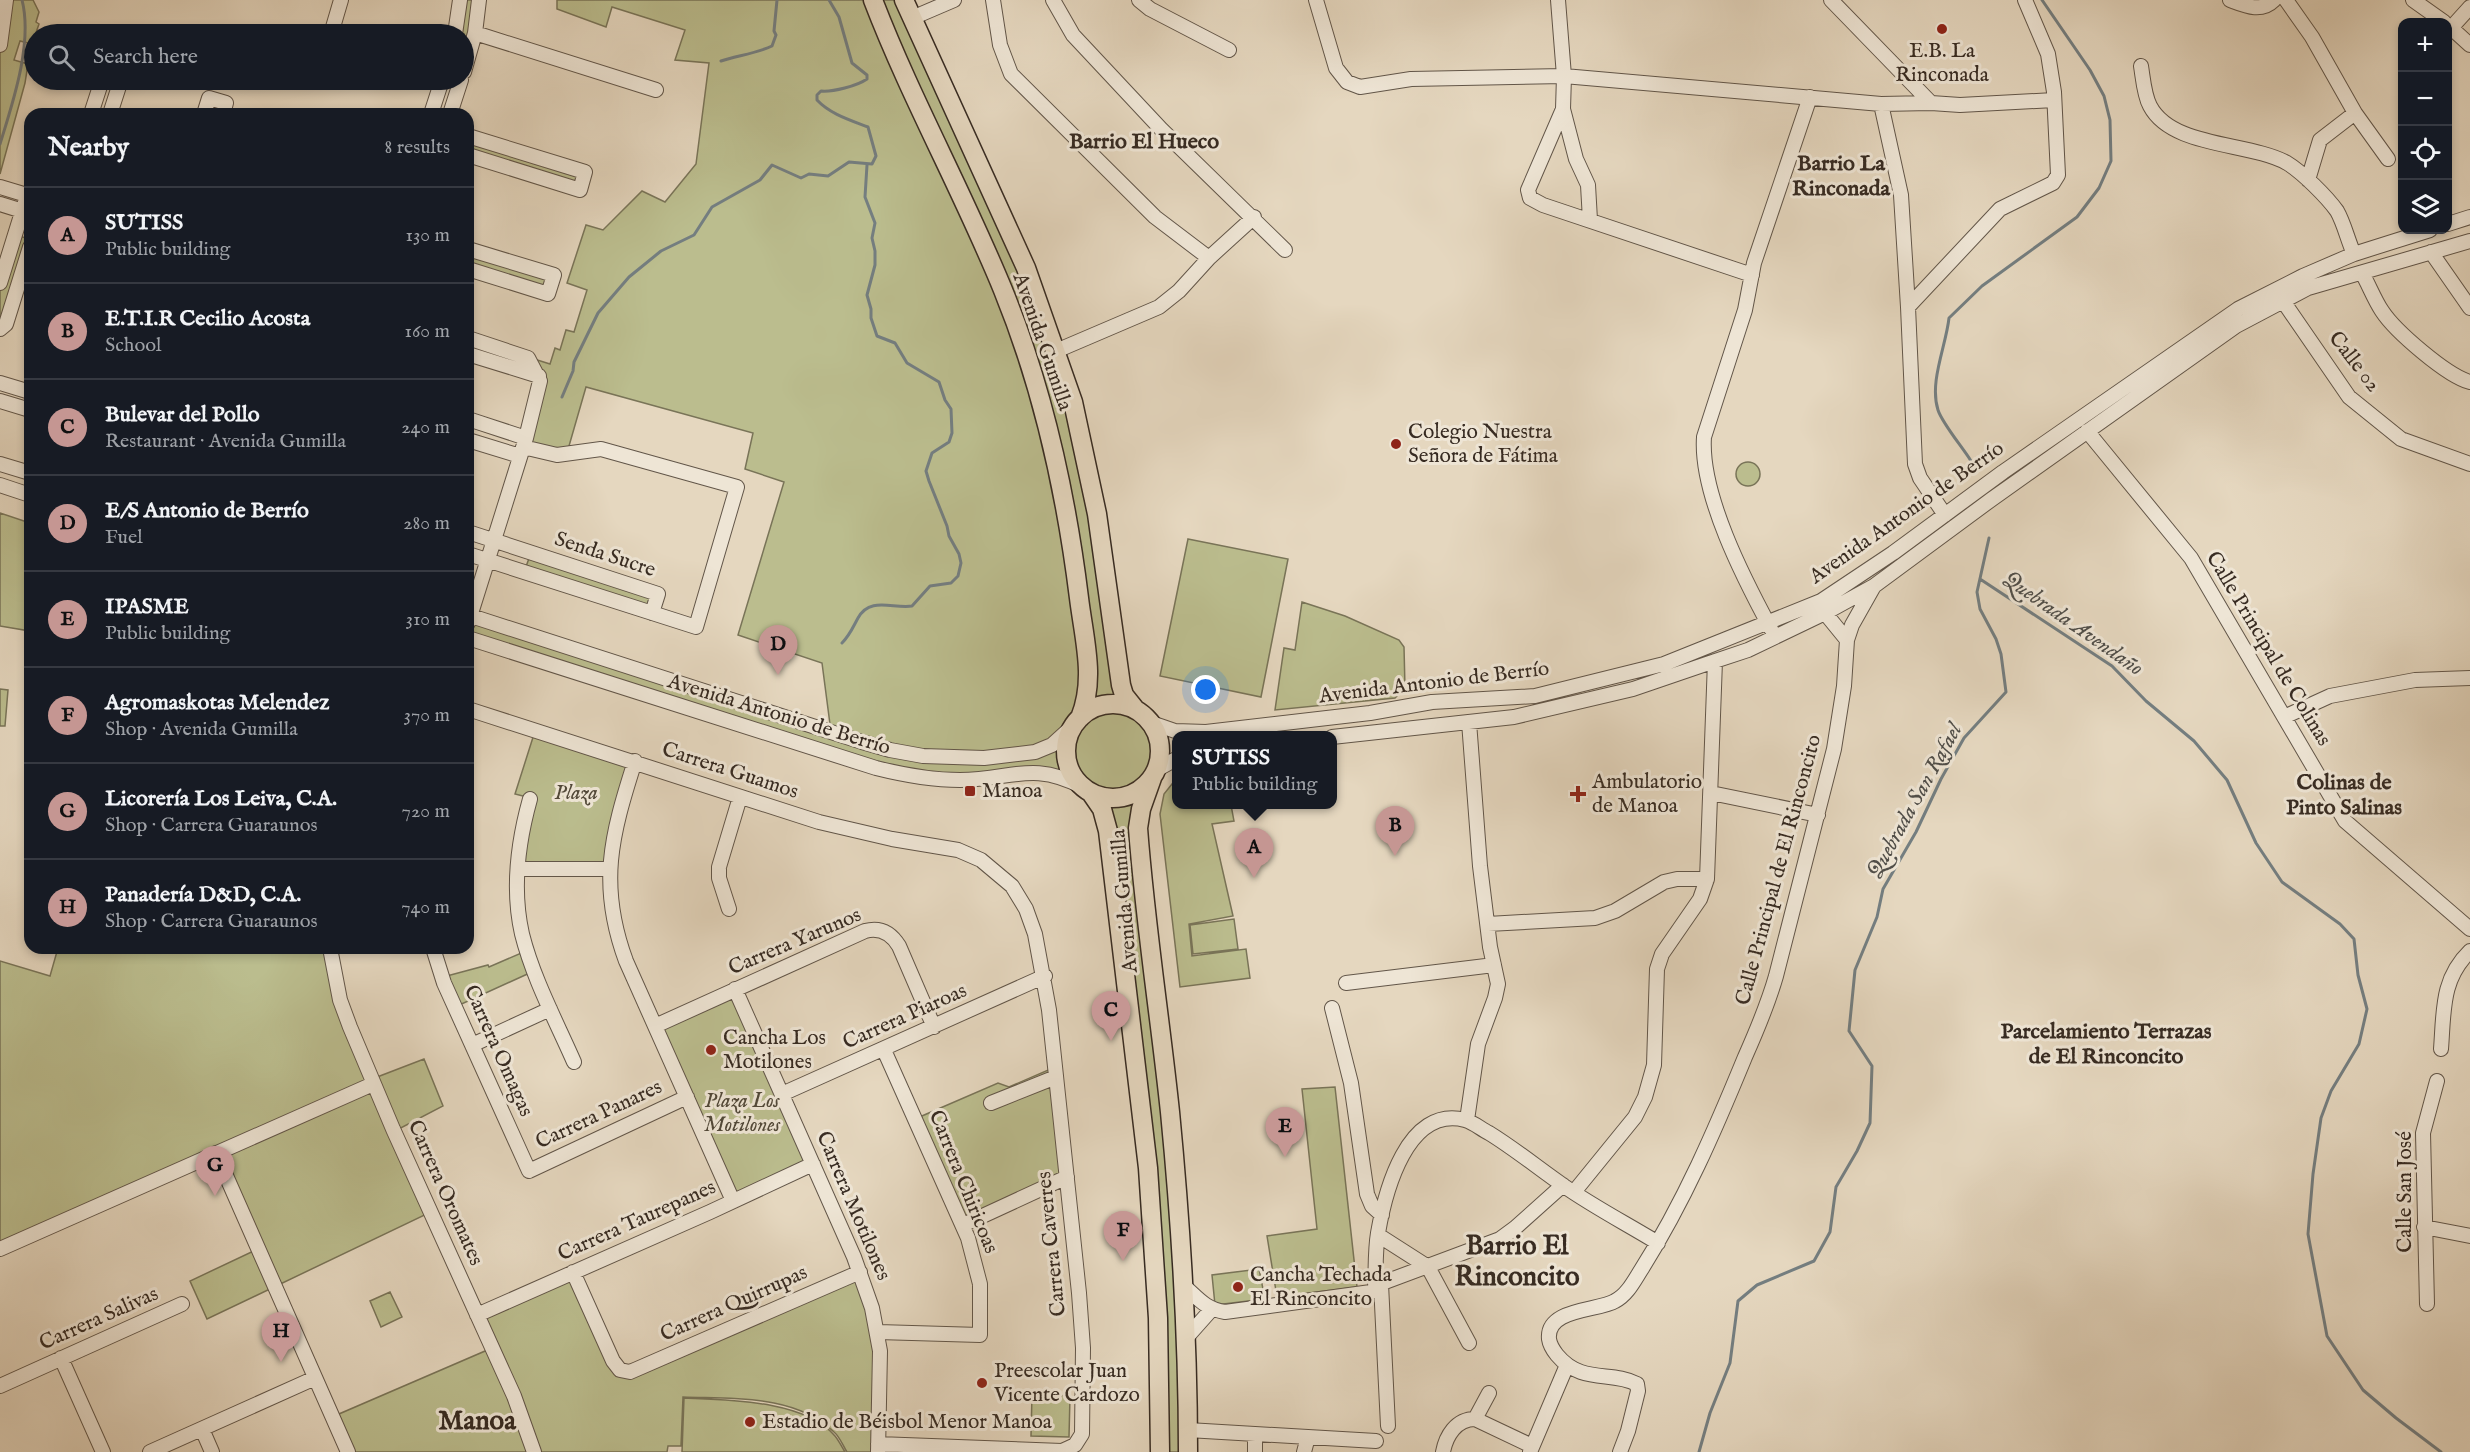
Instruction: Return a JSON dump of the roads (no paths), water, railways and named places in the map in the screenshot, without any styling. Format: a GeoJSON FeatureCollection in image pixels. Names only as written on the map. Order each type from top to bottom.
{"type":"FeatureCollection","features":[{"type":"Feature","properties":{"kind":"main road","name":"Avenida Gumilla"},"geometry":{"type":"LineString","coordinates":[[873,0],[906,79],[946,162],[1003,291],[1039,396],[1070,531],[1088,665],[1088,693],[1077,722]]}},
{"type":"Feature","properties":{"kind":"main road","name":"Avenida Gumilla"},"geometry":{"type":"LineString","coordinates":[[904,0],[1012,234],[1056,351],[1073,402],[1097,514],[1121,685],[1124,695],[1143,716]]}},
{"type":"Feature","properties":{"kind":"main road"},"geometry":{"type":"LineString","coordinates":[[1111,705],[1143,716],[1158,737],[1160,748],[1154,774],[1140,790],[1124,797],[1107,798],[1087,790],[1072,774],[1067,758],[1067,741],[1077,722],[1094,709],[1111,705]]}},
{"type":"Feature","properties":{"kind":"main road","name":"Avenida Gumilla"},"geometry":{"type":"LineString","coordinates":[[1154,774],[1141,809],[1138,828],[1170,1112],[1187,1337],[1188,1452]]}},
{"type":"Feature","properties":{"kind":"main road","name":"Avenida Gumilla"},"geometry":{"type":"LineString","coordinates":[[1087,790],[1102,809],[1108,831],[1141,1095],[1158,1318],[1160,1452]]}},
{"type":"Feature","properties":{"kind":"street"},"geometry":{"type":"LineString","coordinates":[[0,45],[6,0]]}},
{"type":"Feature","properties":{"kind":"street"},"geometry":{"type":"LineString","coordinates":[[335,24],[341,0]]}},
{"type":"Feature","properties":{"kind":"street"},"geometry":{"type":"LineString","coordinates":[[456,24],[460,0]]}},
{"type":"Feature","properties":{"kind":"street"},"geometry":{"type":"LineString","coordinates":[[479,0],[474,33],[656,90]]}},
{"type":"Feature","properties":{"kind":"street"},"geometry":{"type":"LineString","coordinates":[[912,18],[954,0]]}},
{"type":"Feature","properties":{"kind":"street"},"geometry":{"type":"LineString","coordinates":[[993,0],[1003,57],[1011,74],[1155,217],[1209,258]]}},
{"type":"Feature","properties":{"kind":"street"},"geometry":{"type":"LineString","coordinates":[[1053,0],[1073,35],[1161,129],[1254,217],[1285,250]]}},
{"type":"Feature","properties":{"kind":"street"},"geometry":{"type":"LineString","coordinates":[[1138,0],[1150,9],[1229,50]]}},
{"type":"Feature","properties":{"kind":"street"},"geometry":{"type":"LineString","coordinates":[[1316,0],[1340,76],[1353,86],[1368,87],[1411,79],[1564,76],[1881,104],[1960,105],[2054,100]]}},
{"type":"Feature","properties":{"kind":"street"},"geometry":{"type":"LineString","coordinates":[[1558,0],[1564,76],[1563,109],[1576,159],[1588,185],[1590,220]]}},
{"type":"Feature","properties":{"kind":"street"},"geometry":{"type":"LineString","coordinates":[[1831,0],[1931,103]]}},
{"type":"Feature","properties":{"kind":"street"},"geometry":{"type":"LineString","coordinates":[[1908,308],[2000,209],[2056,180],[2059,170],[2048,54],[2025,0]]}},
{"type":"Feature","properties":{"kind":"street"},"geometry":{"type":"LineString","coordinates":[[2230,0],[2254,8],[2264,8],[2274,0]]}},
{"type":"Feature","properties":{"kind":"street"},"geometry":{"type":"LineString","coordinates":[[2286,0],[2312,37],[2355,113],[2388,159]]}},
{"type":"Feature","properties":{"kind":"street"},"geometry":{"type":"LineString","coordinates":[[2413,0],[2437,18]]}},
{"type":"Feature","properties":{"kind":"street"},"geometry":{"type":"LineString","coordinates":[[2452,21],[2470,7]]}},
{"type":"Feature","properties":{"kind":"street"},"geometry":{"type":"LineString","coordinates":[[2452,29],[2470,45]]}},
{"type":"Feature","properties":{"kind":"street"},"geometry":{"type":"LineString","coordinates":[[2141,66],[2149,105],[2168,125],[2193,137],[2269,154],[2290,164],[2337,211],[2354,254]]}},
{"type":"Feature","properties":{"kind":"street"},"geometry":{"type":"LineString","coordinates":[[94,108],[99,90]]}},
{"type":"Feature","properties":{"kind":"street"},"geometry":{"type":"LineString","coordinates":[[112,108],[118,90]]}},
{"type":"Feature","properties":{"kind":"street"},"geometry":{"type":"LineString","coordinates":[[433,108],[439,90]]}},
{"type":"Feature","properties":{"kind":"street"},"geometry":{"type":"LineString","coordinates":[[452,108],[458,90]]}},
{"type":"Feature","properties":{"kind":"street"},"geometry":{"type":"LineString","coordinates":[[1775,637],[1722,529],[1703,455],[1704,437],[1745,310],[1752,275],[1810,97]]}},
{"type":"Feature","properties":{"kind":"street"},"geometry":{"type":"LineString","coordinates":[[206,108],[209,98],[226,103],[225,108]]}},
{"type":"Feature","properties":{"kind":"street"},"geometry":{"type":"LineString","coordinates":[[1881,104],[1900,195],[1915,464],[1920,478],[1945,515]]}},
{"type":"Feature","properties":{"kind":"street"},"geometry":{"type":"LineString","coordinates":[[1563,109],[1528,190],[1530,198],[1536,202],[1752,275]]}},
{"type":"Feature","properties":{"kind":"street"},"geometry":{"type":"LineString","coordinates":[[2308,180],[2320,140],[2355,113]]}},
{"type":"Feature","properties":{"kind":"street"},"geometry":{"type":"LineString","coordinates":[[474,138],[585,172],[580,190],[474,157]]}},
{"type":"Feature","properties":{"kind":"street"},"geometry":{"type":"LineString","coordinates":[[0,187],[24,194]]}},
{"type":"Feature","properties":{"kind":"street"},"geometry":{"type":"LineString","coordinates":[[0,204],[24,211]]}},
{"type":"Feature","properties":{"kind":"street"},"geometry":{"type":"LineString","coordinates":[[0,283],[24,217]]}},
{"type":"Feature","properties":{"kind":"street"},"geometry":{"type":"LineString","coordinates":[[1056,351],[1159,307],[1179,291],[1209,258],[1254,217]]}},
{"type":"Feature","properties":{"kind":"street"},"geometry":{"type":"LineString","coordinates":[[2452,223],[2470,217]]}},
{"type":"Feature","properties":{"kind":"street","name":"Avenida Antonio de Berrío"},"geometry":{"type":"LineString","coordinates":[[1214,731],[1432,702],[1535,696],[1664,664],[1821,601],[2238,309],[2303,276],[2354,254],[2417,234]]}},
{"type":"Feature","properties":{"kind":"street","name":"Avenida Antonio de Berrío"},"geometry":{"type":"LineString","coordinates":[[1337,736],[1514,717],[1549,710],[1633,689],[1748,650],[1825,613],[1874,586],[2236,326],[2308,288],[2470,241]]}},
{"type":"Feature","properties":{"kind":"street"},"geometry":{"type":"LineString","coordinates":[[474,251],[554,275],[548,294],[474,271]]}},
{"type":"Feature","properties":{"kind":"street"},"geometry":{"type":"LineString","coordinates":[[2432,252],[2470,308]]}},
{"type":"Feature","properties":{"kind":"street"},"geometry":{"type":"LineString","coordinates":[[0,328],[6,324],[24,266]]}},
{"type":"Feature","properties":{"kind":"street"},"geometry":{"type":"LineString","coordinates":[[2362,273],[2382,312],[2425,354],[2462,380],[2470,382]]}},
{"type":"Feature","properties":{"kind":"street","name":"Calle 02"},"geometry":{"type":"LineString","coordinates":[[2283,301],[2349,397],[2400,439],[2470,464]]}},
{"type":"Feature","properties":{"kind":"street"},"geometry":{"type":"LineString","coordinates":[[474,340],[528,358],[540,381],[523,447],[474,603]]}},
{"type":"Feature","properties":{"kind":"street"},"geometry":{"type":"LineString","coordinates":[[474,356],[539,376]]}},
{"type":"Feature","properties":{"kind":"street"},"geometry":{"type":"LineString","coordinates":[[0,383],[24,390]]}},
{"type":"Feature","properties":{"kind":"street"},"geometry":{"type":"LineString","coordinates":[[0,401],[24,408]]}},
{"type":"Feature","properties":{"kind":"street"},"geometry":{"type":"LineString","coordinates":[[474,422],[523,447]]}},
{"type":"Feature","properties":{"kind":"street","name":"Calle Principal de Colinas"},"geometry":{"type":"LineString","coordinates":[[2087,431],[2191,558],[2345,821],[2470,929]]}},
{"type":"Feature","properties":{"kind":"street"},"geometry":{"type":"LineString","coordinates":[[474,441],[557,454],[602,449],[737,487],[696,627],[652,613]]}},
{"type":"Feature","properties":{"kind":"street"},"geometry":{"type":"LineString","coordinates":[[0,464],[24,471]]}},
{"type":"Feature","properties":{"kind":"street"},"geometry":{"type":"LineString","coordinates":[[0,485],[24,493]]}},
{"type":"Feature","properties":{"kind":"street"},"geometry":{"type":"LineString","coordinates":[[474,534],[494,541]]}},
{"type":"Feature","properties":{"kind":"street","name":"Senda Sucre"},"geometry":{"type":"LineString","coordinates":[[474,556],[652,613],[658,594],[494,541]]}},
{"type":"Feature","properties":{"kind":"street","name":"Calle Principal de El Rinconcito"},"geometry":{"type":"LineString","coordinates":[[1567,1365],[1549,1342],[1549,1334],[1554,1325],[1562,1318],[1583,1309],[1615,1302],[1623,1295],[1658,1243],[1702,1159],[1766,1010],[1818,816],[1842,709],[1847,639],[1852,625],[1874,586]]}},
{"type":"Feature","properties":{"kind":"street"},"geometry":{"type":"LineString","coordinates":[[1825,613],[1847,639]]}},
{"type":"Feature","properties":{"kind":"street","name":"Avenida Antonio de Berrío"},"geometry":{"type":"LineString","coordinates":[[474,620],[862,742],[904,753],[963,759],[1035,752],[1057,742],[1077,722]]}},
{"type":"Feature","properties":{"kind":"street","name":"Avenida Antonio de Berrío"},"geometry":{"type":"LineString","coordinates":[[474,640],[876,768],[915,776],[960,780],[1039,772],[1061,777],[1087,790]]}},
{"type":"Feature","properties":{"kind":"street"},"geometry":{"type":"LineString","coordinates":[[1183,1285],[1212,1310],[1225,1312],[1371,1292],[1378,1286],[1500,1239],[1568,1189],[1635,1117],[1645,1097],[1654,1065],[1657,969],[1662,954],[1695,906],[1707,879],[1715,662]]}},
{"type":"Feature","properties":{"kind":"street"},"geometry":{"type":"LineString","coordinates":[[2284,717],[2330,696],[2415,680],[2470,678]]}},
{"type":"Feature","properties":{"kind":"street","name":"Carrera Guamos"},"geometry":{"type":"LineString","coordinates":[[474,711],[843,829],[945,847],[981,860]]}},
{"type":"Feature","properties":{"kind":"street","name":"Avenida Antonio de Berrío"},"geometry":{"type":"LineString","coordinates":[[1143,716],[1175,730],[1190,731]]}},
{"type":"Feature","properties":{"kind":"street"},"geometry":{"type":"LineString","coordinates":[[1467,1120],[1479,1037],[1497,991],[1498,976],[1494,965],[1480,866],[1469,722]]}},
{"type":"Feature","properties":{"kind":"street"},"geometry":{"type":"LineString","coordinates":[[635,761],[616,826],[609,869],[612,911],[619,941],[733,1201]]}},
{"type":"Feature","properties":{"kind":"street"},"geometry":{"type":"LineString","coordinates":[[1154,774],[1172,762]]}},
{"type":"Feature","properties":{"kind":"street"},"geometry":{"type":"LineString","coordinates":[[1711,794],[1818,816]]}},
{"type":"Feature","properties":{"kind":"street"},"geometry":{"type":"LineString","coordinates":[[729,909],[719,878],[719,867],[740,797]]}},
{"type":"Feature","properties":{"kind":"street"},"geometry":{"type":"LineString","coordinates":[[531,799],[522,831],[518,869],[518,901],[522,933],[550,1009],[574,1062]]}},
{"type":"Feature","properties":{"kind":"street","name":"Carrera Caverres"},"geometry":{"type":"LineString","coordinates":[[878,1448],[1062,1451],[1069,1449],[1079,1440],[1083,1426],[1083,1348],[1045,976],[1035,934],[1026,909],[1003,876],[981,860]]}},
{"type":"Feature","properties":{"kind":"street"},"geometry":{"type":"LineString","coordinates":[[518,869],[609,869]]}},
{"type":"Feature","properties":{"kind":"street"},"geometry":{"type":"LineString","coordinates":[[1488,924],[1587,920],[1604,917],[1664,882],[1684,878],[1707,879]]}},
{"type":"Feature","properties":{"kind":"street","name":"Carrera Yarunos"},"geometry":{"type":"LineString","coordinates":[[655,1026],[865,931],[875,929],[890,935],[899,946],[934,1027]]}},
{"type":"Feature","properties":{"kind":"street"},"geometry":{"type":"LineString","coordinates":[[2441,1049],[2448,981],[2458,962],[2470,951]]}},
{"type":"Feature","properties":{"kind":"street","name":"Carrera Oromates"},"geometry":{"type":"LineString","coordinates":[[331,954],[340,1000],[373,1084],[514,1396],[534,1452]]}},
{"type":"Feature","properties":{"kind":"street","name":"Carrera Omagas"},"geometry":{"type":"LineString","coordinates":[[435,954],[444,983],[529,1171]]}},
{"type":"Feature","properties":{"kind":"street"},"geometry":{"type":"LineString","coordinates":[[1346,983],[1494,965]]}},
{"type":"Feature","properties":{"kind":"street","name":"Carrera Piaroas"},"geometry":{"type":"LineString","coordinates":[[782,1094],[1045,976]]}},
{"type":"Feature","properties":{"kind":"street","name":"Carrera Motilones"},"geometry":{"type":"LineString","coordinates":[[735,989],[860,1272],[878,1332],[880,1351],[878,1448]]}},
{"type":"Feature","properties":{"kind":"street"},"geometry":{"type":"LineString","coordinates":[[1332,1008],[1351,1083],[1366,1194],[1372,1206],[1382,1215]]}},
{"type":"Feature","properties":{"kind":"street"},"geometry":{"type":"LineString","coordinates":[[472,1045],[550,1009]]}},
{"type":"Feature","properties":{"kind":"street","name":"Carrera Chiricoas"},"geometry":{"type":"LineString","coordinates":[[878,1332],[980,1335],[980,1284],[963,1225],[884,1050]]}},
{"type":"Feature","properties":{"kind":"street"},"geometry":{"type":"LineString","coordinates":[[991,1103],[1056,1077]]}},
{"type":"Feature","properties":{"kind":"street","name":"Calle San José"},"geometry":{"type":"LineString","coordinates":[[2427,1304],[2423,1133],[2437,1082]]}},
{"type":"Feature","properties":{"kind":"street"},"geometry":{"type":"LineString","coordinates":[[0,1249],[373,1084]]}},
{"type":"Feature","properties":{"kind":"street","name":"Carrera Panares"},"geometry":{"type":"LineString","coordinates":[[529,1171],[687,1097]]}},
{"type":"Feature","properties":{"kind":"street"},"geometry":{"type":"LineString","coordinates":[[1388,1426],[1378,1286],[1378,1235],[1399,1163],[1410,1142],[1420,1130],[1433,1122],[1452,1118],[1467,1120],[1515,1149],[1568,1189],[1658,1243]]}},
{"type":"Feature","properties":{"kind":"street"},"geometry":{"type":"LineString","coordinates":[[216,1153],[348,1452]]}},
{"type":"Feature","properties":{"kind":"street","name":"Carrera Taurepanes"},"geometry":{"type":"LineString","coordinates":[[477,1315],[813,1164]]}},
{"type":"Feature","properties":{"kind":"street"},"geometry":{"type":"LineString","coordinates":[[963,1225],[1067,1177]]}},
{"type":"Feature","properties":{"kind":"street"},"geometry":{"type":"LineString","coordinates":[[2424,1227],[2470,1236]]}},
{"type":"Feature","properties":{"kind":"street"},"geometry":{"type":"LineString","coordinates":[[1378,1235],[1428,1267],[1469,1343]]}},
{"type":"Feature","properties":{"kind":"street","name":"Carrera Quirrupas"},"geometry":{"type":"LineString","coordinates":[[573,1272],[613,1361],[625,1372],[635,1371],[860,1272]]}},
{"type":"Feature","properties":{"kind":"street","name":"Carrera Salivas"},"geometry":{"type":"LineString","coordinates":[[0,1386],[182,1304]]}},
{"type":"Feature","properties":{"kind":"street"},"geometry":{"type":"LineString","coordinates":[[1187,1337],[1212,1310]]}},
{"type":"Feature","properties":{"kind":"street"},"geometry":{"type":"LineString","coordinates":[[61,1358],[103,1452]]}},
{"type":"Feature","properties":{"kind":"street"},"geometry":{"type":"LineString","coordinates":[[1443,1452],[1447,1437],[1456,1427],[1470,1419],[1475,1419],[1531,1449],[1567,1365],[1593,1376],[1637,1384],[1638,1390],[1631,1421],[1620,1452]]}},
{"type":"Feature","properties":{"kind":"street"},"geometry":{"type":"LineString","coordinates":[[150,1452],[315,1378]]}},
{"type":"Feature","properties":{"kind":"street"},"geometry":{"type":"LineString","coordinates":[[1475,1419],[1489,1392]]}},
{"type":"Feature","properties":{"kind":"street"},"geometry":{"type":"LineString","coordinates":[[202,1429],[212,1452]]}},
{"type":"Feature","properties":{"kind":"street"},"geometry":{"type":"LineString","coordinates":[[1188,1430],[1376,1441]]}},
{"type":"Feature","properties":{"kind":"street"},"geometry":{"type":"LineString","coordinates":[[1255,1434],[1255,1452]]}},
{"type":"Feature","properties":{"kind":"street"},"geometry":{"type":"LineString","coordinates":[[1305,1452],[1308,1437]]}},
{"type":"Feature","properties":{"kind":"waterway"},"geometry":{"type":"LineString","coordinates":[[22,0],[25,24]]}},
{"type":"Feature","properties":{"kind":"waterway"},"geometry":{"type":"LineString","coordinates":[[721,61],[772,46],[776,35],[774,31],[777,0]]}},
{"type":"Feature","properties":{"kind":"waterway"},"geometry":{"type":"LineString","coordinates":[[562,397],[573,371],[574,362],[598,313],[629,277],[661,251],[694,235],[712,207],[760,180],[772,165],[801,178],[809,174],[828,176],[849,162],[872,164],[876,156],[868,127],[834,113],[817,100],[817,95],[821,91],[845,88],[867,79],[867,75],[852,63],[839,17],[829,0]]}},
{"type":"Feature","properties":{"kind":"waterway","name":"Quebrada San Rafael"},"geometry":{"type":"LineString","coordinates":[[1971,461],[1944,422],[1936,399],[1937,376],[1949,318],[1982,286],[2077,217],[2099,188],[2111,161],[2110,120],[2104,96],[2090,70],[2042,0]]}},
{"type":"Feature","properties":{"kind":"waterway"},"geometry":{"type":"LineString","coordinates":[[0,144],[16,91],[24,44]]}},
{"type":"Feature","properties":{"kind":"waterway"},"geometry":{"type":"LineString","coordinates":[[842,643],[863,611],[875,605],[912,606],[930,586],[951,583],[958,576],[961,563],[926,471],[932,453],[949,442],[952,433],[951,409],[945,400],[939,382],[907,363],[895,343],[877,336],[871,318],[867,295],[875,265],[872,238],[875,223],[865,197],[867,165]]}},
{"type":"Feature","properties":{"kind":"waterway","name":"Quebrada San Rafael"},"geometry":{"type":"LineString","coordinates":[[1699,1452],[1710,1413],[1730,1363],[1738,1301],[1757,1285],[1814,1261],[1830,1232],[1836,1187],[1870,1123],[1872,1066],[1849,1031],[1855,970],[1877,917],[1883,889],[1916,832],[1941,779],[1964,738],[2006,692],[2001,654],[1996,639],[1980,609],[1977,592],[1989,538]]}},
{"type":"Feature","properties":{"kind":"waterway","name":"Quebrada Avendaño"},"geometry":{"type":"LineString","coordinates":[[1980,579],[2112,666],[2146,701],[2194,741],[2227,780],[2256,843],[2282,882],[2340,924],[2354,939],[2358,975],[2367,1009],[2359,1044],[2331,1091],[2321,1118],[2308,1234],[2327,1336],[2363,1390],[2441,1452]]}},
{"type":"Feature","properties":{"kind":"place","name":"E.B. La Rinconada"},"geometry":{"type":"Point","coordinates":[1942,29]}},
{"type":"Feature","properties":{"kind":"place","name":"Colegio Nuestra Señora de Fátima"},"geometry":{"type":"Point","coordinates":[1396,444]}},
{"type":"Feature","properties":{"kind":"place","name":"E/S Antonio de Berrío"},"geometry":{"type":"Point","coordinates":[778,675]}},
{"type":"Feature","properties":{"kind":"place","name":"Manoa"},"geometry":{"type":"Point","coordinates":[970,791]}},
{"type":"Feature","properties":{"kind":"place","name":"Ambulatorio de Manoa"},"geometry":{"type":"Point","coordinates":[1578,794]}},
{"type":"Feature","properties":{"kind":"place","name":"E.T.I.R Cecilio Acosta"},"geometry":{"type":"Point","coordinates":[1395,856]}},
{"type":"Feature","properties":{"kind":"place","name":"SUTISS"},"geometry":{"type":"Point","coordinates":[1254,878]}},
{"type":"Feature","properties":{"kind":"place","name":"Bulevar del Pollo"},"geometry":{"type":"Point","coordinates":[1111,1041]}},
{"type":"Feature","properties":{"kind":"place","name":"Cancha Los Motilones"},"geometry":{"type":"Point","coordinates":[711,1050]}},
{"type":"Feature","properties":{"kind":"place","name":"IPASME"},"geometry":{"type":"Point","coordinates":[1285,1157]}},
{"type":"Feature","properties":{"kind":"place","name":"Licorería Los Leiva, C.A."},"geometry":{"type":"Point","coordinates":[215,1196]}},
{"type":"Feature","properties":{"kind":"place","name":"Agromaskotas Melendez"},"geometry":{"type":"Point","coordinates":[1123,1261]}},
{"type":"Feature","properties":{"kind":"place","name":"Cancha Techada El Rinconcito"},"geometry":{"type":"Point","coordinates":[1238,1287]}},
{"type":"Feature","properties":{"kind":"place","name":"Panadería D&D, C.A."},"geometry":{"type":"Point","coordinates":[281,1362]}},
{"type":"Feature","properties":{"kind":"place","name":"Preescolar Juan Vicente Cardozo"},"geometry":{"type":"Point","coordinates":[982,1383]}},
{"type":"Feature","properties":{"kind":"place","name":"Estadio de Béisbol Menor Manoa"},"geometry":{"type":"Point","coordinates":[750,1422]}},
{"type":"Feature","properties":{"kind":"district","name":"Barrio El Hueco"},"geometry":{"type":"Point","coordinates":[1144,142]}},
{"type":"Feature","properties":{"kind":"district","name":"Barrio La Rinconada"},"geometry":{"type":"Point","coordinates":[1841,176]}},
{"type":"Feature","properties":{"kind":"district","name":"Colinas de Pinto Salinas"},"geometry":{"type":"Point","coordinates":[2344,796]}},
{"type":"Feature","properties":{"kind":"district","name":"Parcelamiento Terrazas de El Rinconcito"},"geometry":{"type":"Point","coordinates":[2106,1044]}},
{"type":"Feature","properties":{"kind":"district","name":"Barrio El Rinconcito"},"geometry":{"type":"Point","coordinates":[1517,1262]}},
{"type":"Feature","properties":{"kind":"district","name":"Manoa"},"geometry":{"type":"Point","coordinates":[477,1422]}},
{"type":"Feature","properties":{"kind":"park label","name":"Plaza"},"geometry":{"type":"Point","coordinates":[576,793]}},
{"type":"Feature","properties":{"kind":"park label","name":"Plaza Los Motilones"},"geometry":{"type":"Point","coordinates":[742,1113]}}]}
